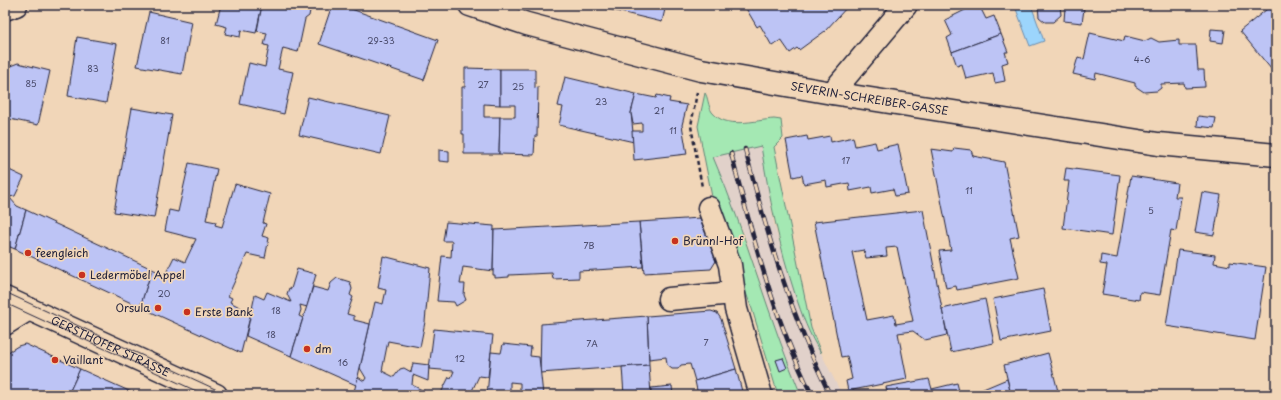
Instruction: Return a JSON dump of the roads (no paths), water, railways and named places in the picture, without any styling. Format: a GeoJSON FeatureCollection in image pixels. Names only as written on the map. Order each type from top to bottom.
{"type":"FeatureCollection","features":[{"type":"Feature","properties":{"kind":"street"},"geometry":{"type":"LineString","coordinates":[[5,9],[16,5]]}},
{"type":"Feature","properties":{"kind":"street","name":"SEVERIN-SCHREIBER-GASSE"},"geometry":{"type":"LineString","coordinates":[[470,5],[527,24],[701,70],[832,93],[1158,144],[1276,155]]}},
{"type":"Feature","properties":{"kind":"street"},"geometry":{"type":"LineString","coordinates":[[832,93],[906,5]]}},
{"type":"Feature","properties":{"kind":"street"},"geometry":{"type":"LineString","coordinates":[[709,208],[730,265],[733,293],[761,395]]}},
{"type":"Feature","properties":{"kind":"street"},"geometry":{"type":"LineString","coordinates":[[669,299],[733,293]]}},
{"type":"Feature","properties":{"kind":"street","name":"GERSTHOFER STRASSE"},"geometry":{"type":"LineString","coordinates":[[5,298],[216,395]]}},
{"type":"Feature","properties":{"kind":"street"},"geometry":{"type":"LineString","coordinates":[[5,324],[29,309]]}},
{"type":"Feature","properties":{"kind":"water"},"geometry":{"type":"Polygon","coordinates":[[[1031,5],[1044,41],[1030,46],[1016,9],[1031,5]]]}},
{"type":"Feature","properties":{"kind":"tram line"},"geometry":{"type":"LineString","coordinates":[[5,292],[228,395]]}},
{"type":"Feature","properties":{"kind":"tram line"},"geometry":{"type":"LineString","coordinates":[[5,303],[205,395]]}},
{"type":"Feature","properties":{"kind":"railway"},"geometry":{"type":"LineString","coordinates":[[745,149],[781,274],[803,335],[830,395]]}},
{"type":"Feature","properties":{"kind":"railway"},"geometry":{"type":"LineString","coordinates":[[731,153],[747,215],[775,307],[798,366],[812,395]]}},
{"type":"Feature","properties":{"kind":"place","name":"Brünnl-Hof"},"geometry":{"type":"Point","coordinates":[675,241]}},
{"type":"Feature","properties":{"kind":"place","name":"feengleich"},"geometry":{"type":"Point","coordinates":[28,253]}},
{"type":"Feature","properties":{"kind":"place","name":"Ledermöbel Appel"},"geometry":{"type":"Point","coordinates":[82,275]}},
{"type":"Feature","properties":{"kind":"place","name":"Orsula"},"geometry":{"type":"Point","coordinates":[158,308]}},
{"type":"Feature","properties":{"kind":"place","name":"Erste Bank"},"geometry":{"type":"Point","coordinates":[187,312]}},
{"type":"Feature","properties":{"kind":"place","name":"dm"},"geometry":{"type":"Point","coordinates":[307,349]}},
{"type":"Feature","properties":{"kind":"place","name":"Vaillant"},"geometry":{"type":"Point","coordinates":[55,360]}}]}
